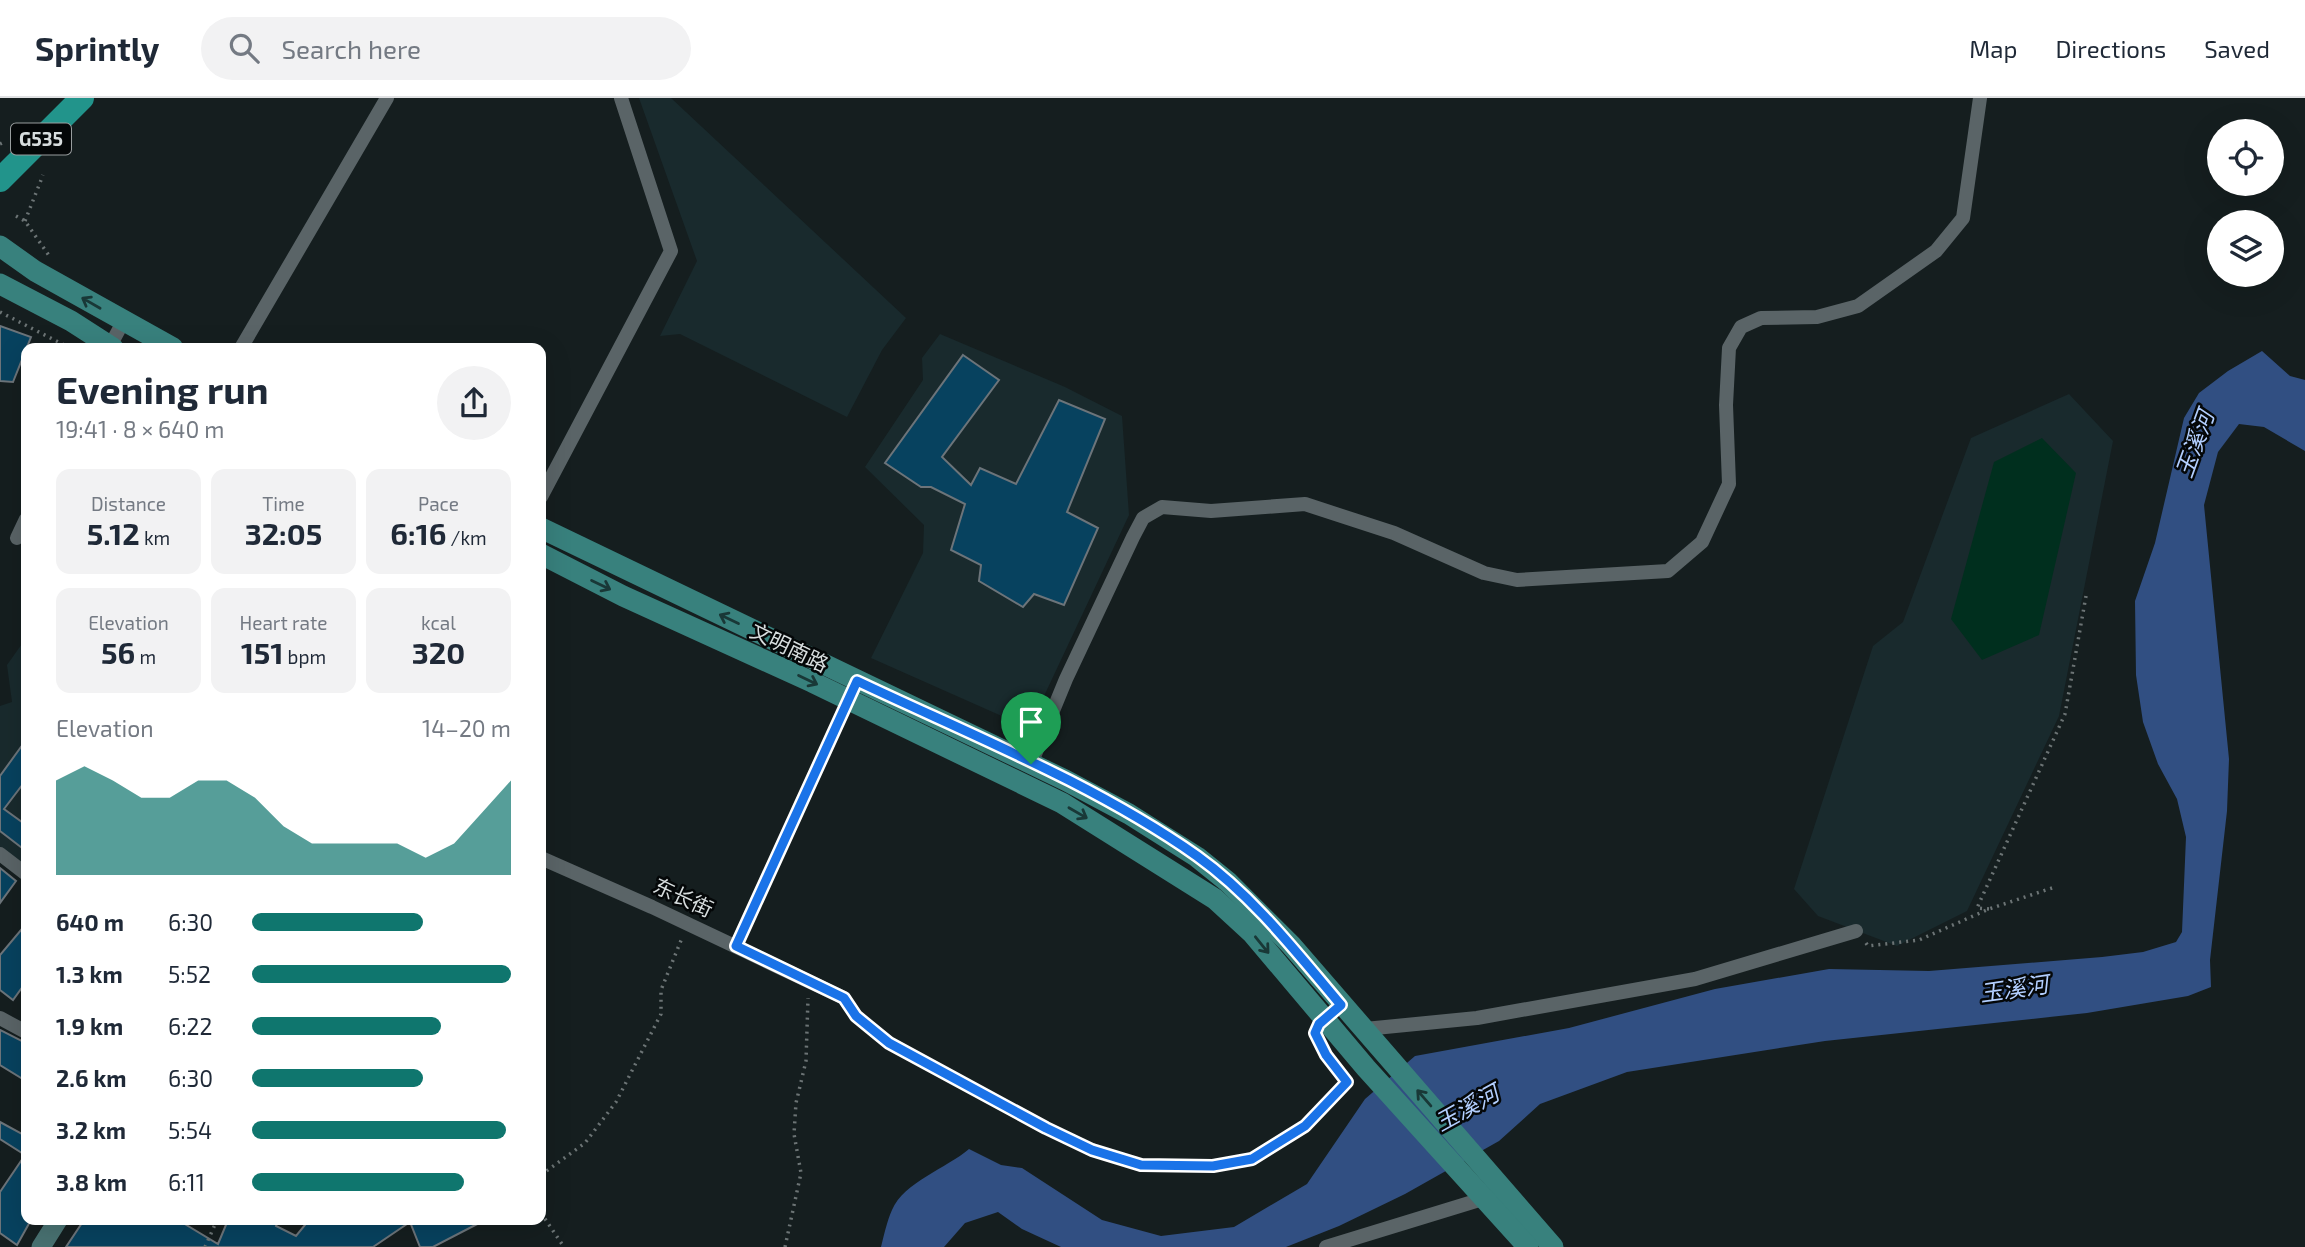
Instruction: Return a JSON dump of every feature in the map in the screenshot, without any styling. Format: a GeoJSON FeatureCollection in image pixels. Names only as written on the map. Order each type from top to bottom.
{"type":"FeatureCollection","features":[{"type":"Feature","properties":{"kind":"highway","name":"G535"},"geometry":{"type":"LineString","coordinates":[[0,180],[82,98]]}},
{"type":"Feature","properties":{"kind":"main road"},"geometry":{"type":"LineString","coordinates":[[0,246],[36,271],[163,343]]}},
{"type":"Feature","properties":{"kind":"main road"},"geometry":{"type":"LineString","coordinates":[[0,284],[71,321],[104,343]]}},
{"type":"Feature","properties":{"kind":"main road","name":"文明南路"},"geometry":{"type":"LineString","coordinates":[[546,530],[1031,764],[1129,814],[1197,857],[1228,882],[1291,945],[1506,1192]]}},
{"type":"Feature","properties":{"kind":"main road"},"geometry":{"type":"LineString","coordinates":[[546,557],[622,596],[812,682],[1062,803],[1215,899],[1252,933],[1379,1083],[1528,1247]]}},
{"type":"Feature","properties":{"kind":"main road"},"geometry":{"type":"LineString","coordinates":[[1506,1192],[1553,1247]]}},
{"type":"Feature","properties":{"kind":"street"},"geometry":{"type":"LineString","coordinates":[[244,343],[353,151],[387,98]]}},
{"type":"Feature","properties":{"kind":"street"},"geometry":{"type":"LineString","coordinates":[[546,487],[670,251],[621,98]]}},
{"type":"Feature","properties":{"kind":"street"},"geometry":{"type":"LineString","coordinates":[[1031,764],[1066,679],[1138,528],[1143,519],[1162,508],[1211,511],[1305,504],[1394,533],[1484,573],[1517,580],[1668,570],[1702,542],[1729,484],[1726,405],[1729,348],[1741,327],[1761,318],[1817,317],[1858,306],[1936,251],[1963,218],[1980,98]]}},
{"type":"Feature","properties":{"kind":"street"},"geometry":{"type":"LineString","coordinates":[[113,343],[123,322]]}},
{"type":"Feature","properties":{"kind":"street"},"geometry":{"type":"LineString","coordinates":[[17,538],[21,530]]}},
{"type":"Feature","properties":{"kind":"street"},"geometry":{"type":"LineString","coordinates":[[0,854],[21,870]]}},
{"type":"Feature","properties":{"kind":"street","name":"东长街"},"geometry":{"type":"LineString","coordinates":[[546,860],[689,924],[844,998]]}},
{"type":"Feature","properties":{"kind":"street"},"geometry":{"type":"LineString","coordinates":[[1365,1029],[1477,1018],[1695,979],[1856,930]]}},
{"type":"Feature","properties":{"kind":"street"},"geometry":{"type":"LineString","coordinates":[[0,1018],[21,1029]]}},
{"type":"Feature","properties":{"kind":"street"},"geometry":{"type":"LineString","coordinates":[[1326,1247],[1506,1192]]}},
{"type":"Feature","properties":{"kind":"street"},"geometry":{"type":"LineString","coordinates":[[41,1247],[55,1225]]}},
{"type":"Feature","properties":{"kind":"lane"},"geometry":{"type":"LineString","coordinates":[[736,946],[857,681]]}},
{"type":"Feature","properties":{"kind":"path"},"geometry":{"type":"LineString","coordinates":[[24,221],[43,175]]}},
{"type":"Feature","properties":{"kind":"path"},"geometry":{"type":"LineString","coordinates":[[16,216],[24,221],[57,267]]}},
{"type":"Feature","properties":{"kind":"path"},"geometry":{"type":"LineString","coordinates":[[0,312],[60,343]]}},
{"type":"Feature","properties":{"kind":"path"},"geometry":{"type":"LineString","coordinates":[[1989,909],[1977,908],[2065,714],[2087,596]]}},
{"type":"Feature","properties":{"kind":"path"},"geometry":{"type":"LineString","coordinates":[[1856,930],[1868,946],[1919,940],[1989,909],[2055,887]]}},
{"type":"Feature","properties":{"kind":"path"},"geometry":{"type":"LineString","coordinates":[[546,1171],[585,1143],[616,1102],[661,1014],[661,990],[689,924]]}},
{"type":"Feature","properties":{"kind":"path"},"geometry":{"type":"LineString","coordinates":[[785,1247],[801,1173],[794,1135],[796,1103],[806,1061],[810,1007],[805,979]]}},
{"type":"Feature","properties":{"kind":"path"},"geometry":{"type":"LineString","coordinates":[[844,998],[856,1016],[889,1043],[1092,1150],[1141,1165],[1213,1166],[1252,1159],[1305,1126],[1347,1082],[1326,1055],[1315,1033],[1324,1020]]}},
{"type":"Feature","properties":{"kind":"path"},"geometry":{"type":"LineString","coordinates":[[546,1220],[564,1247]]}},
{"type":"Feature","properties":{"kind":"path"},"geometry":{"type":"LineString","coordinates":[[205,1247],[215,1225]]}},
{"type":"Feature","properties":{"kind":"shaded area"},"geometry":{"type":"Polygon","coordinates":[[[639,98],[671,98],[906,318],[882,350],[847,417],[680,334],[660,336],[697,261],[639,98]]]}},
{"type":"Feature","properties":{"kind":"shaded area"},"geometry":{"type":"Polygon","coordinates":[[[940,334],[1065,387],[1122,416],[1129,515],[1029,728],[871,658],[923,553],[924,525],[865,467],[923,380],[922,358],[940,334]]]}},
{"type":"Feature","properties":{"kind":"shaded area"},"geometry":{"type":"Polygon","coordinates":[[[2069,394],[2113,441],[2059,716],[1967,911],[1897,946],[1818,916],[1794,889],[1873,646],[1903,622],[1971,438],[2069,394]]]}},
{"type":"Feature","properties":{"kind":"shaded area"},"geometry":{"type":"Polygon","coordinates":[[[21,645],[21,870],[0,854],[0,706],[12,702],[7,665],[21,645]]]}},
{"type":"Feature","properties":{"kind":"green space"},"geometry":{"type":"Polygon","coordinates":[[[2042,438],[2076,473],[2039,635],[1982,660],[1951,619],[1994,462],[2042,438]]]}},
{"type":"Feature","properties":{"kind":"water","name":"玉溪河"},"geometry":{"type":"Polygon","coordinates":[[[2262,351],[2290,376],[2305,380],[2305,451],[2264,427],[2239,424],[2218,452],[2204,505],[2229,759],[2227,811],[2210,960],[2211,987],[2188,996],[2087,1013],[1825,1041],[1627,1072],[1540,1104],[1499,1141],[1405,1194],[1339,1226],[1286,1247],[1061,1247],[1022,1229],[998,1212],[965,1223],[944,1247],[881,1247],[892,1210],[906,1191],[969,1149],[1001,1165],[1022,1168],[1102,1220],[1161,1236],[1234,1227],[1307,1184],[1365,1099],[1415,1056],[1569,1028],[1715,989],[1829,969],[1929,971],[2102,957],[2143,952],[2176,942],[2182,932],[2186,837],[2177,799],[2158,764],[2143,722],[2136,675],[2135,601],[2155,543],[2184,418],[2199,393],[2228,371],[2262,351]]]}},
{"type":"Feature","properties":{"kind":"building"},"geometry":{"type":"Polygon","coordinates":[[[0,326],[31,337],[29,343],[21,343],[21,362],[13,382],[0,381],[0,326]]]}},
{"type":"Feature","properties":{"kind":"building"},"geometry":{"type":"Polygon","coordinates":[[[963,355],[999,380],[942,457],[971,485],[980,468],[1016,484],[1059,400],[1105,419],[1067,512],[1098,528],[1064,605],[1034,594],[1023,607],[979,581],[981,565],[951,550],[965,504],[931,487],[921,487],[885,463],[963,355]]]}},
{"type":"Feature","properties":{"kind":"building"},"geometry":{"type":"Polygon","coordinates":[[[21,747],[21,787],[4,809],[21,821],[21,847],[0,831],[0,776],[21,747]]]}},
{"type":"Feature","properties":{"kind":"building"},"geometry":{"type":"Polygon","coordinates":[[[0,868],[16,881],[0,903],[0,868]]]}},
{"type":"Feature","properties":{"kind":"building"},"geometry":{"type":"Polygon","coordinates":[[[21,930],[21,989],[13,1000],[0,990],[0,955],[21,930]]]}},
{"type":"Feature","properties":{"kind":"building"},"geometry":{"type":"Polygon","coordinates":[[[0,1030],[21,1040],[21,1078],[0,1065],[0,1030]]]}},
{"type":"Feature","properties":{"kind":"building"},"geometry":{"type":"Polygon","coordinates":[[[0,1122],[21,1133],[21,1152],[0,1139],[0,1122]]]}},
{"type":"Feature","properties":{"kind":"building"},"geometry":{"type":"Polygon","coordinates":[[[21,1161],[21,1225],[28,1225],[17,1245],[0,1233],[0,1192],[21,1161]]]}},
{"type":"Feature","properties":{"kind":"building"},"geometry":{"type":"Polygon","coordinates":[[[81,1225],[186,1225],[218,1244],[226,1225],[276,1225],[296,1236],[305,1225],[406,1225],[373,1247],[66,1247],[81,1225]]]}},
{"type":"Feature","properties":{"kind":"building"},"geometry":{"type":"Polygon","coordinates":[[[411,1225],[475,1225],[433,1247],[420,1247],[411,1225]]]}},
{"type":"Feature","properties":{"kind":"route"},"geometry":{"type":"LineString","coordinates":[[857,681],[1031,764],[1129,814],[1197,857],[1228,882],[1291,945],[1341,1005],[1319,1024],[1315,1033],[1318,1043],[1347,1082],[1305,1126],[1252,1159],[1213,1166],[1141,1165],[1092,1150],[889,1043],[856,1016],[844,998],[736,946],[857,681]]}}]}
